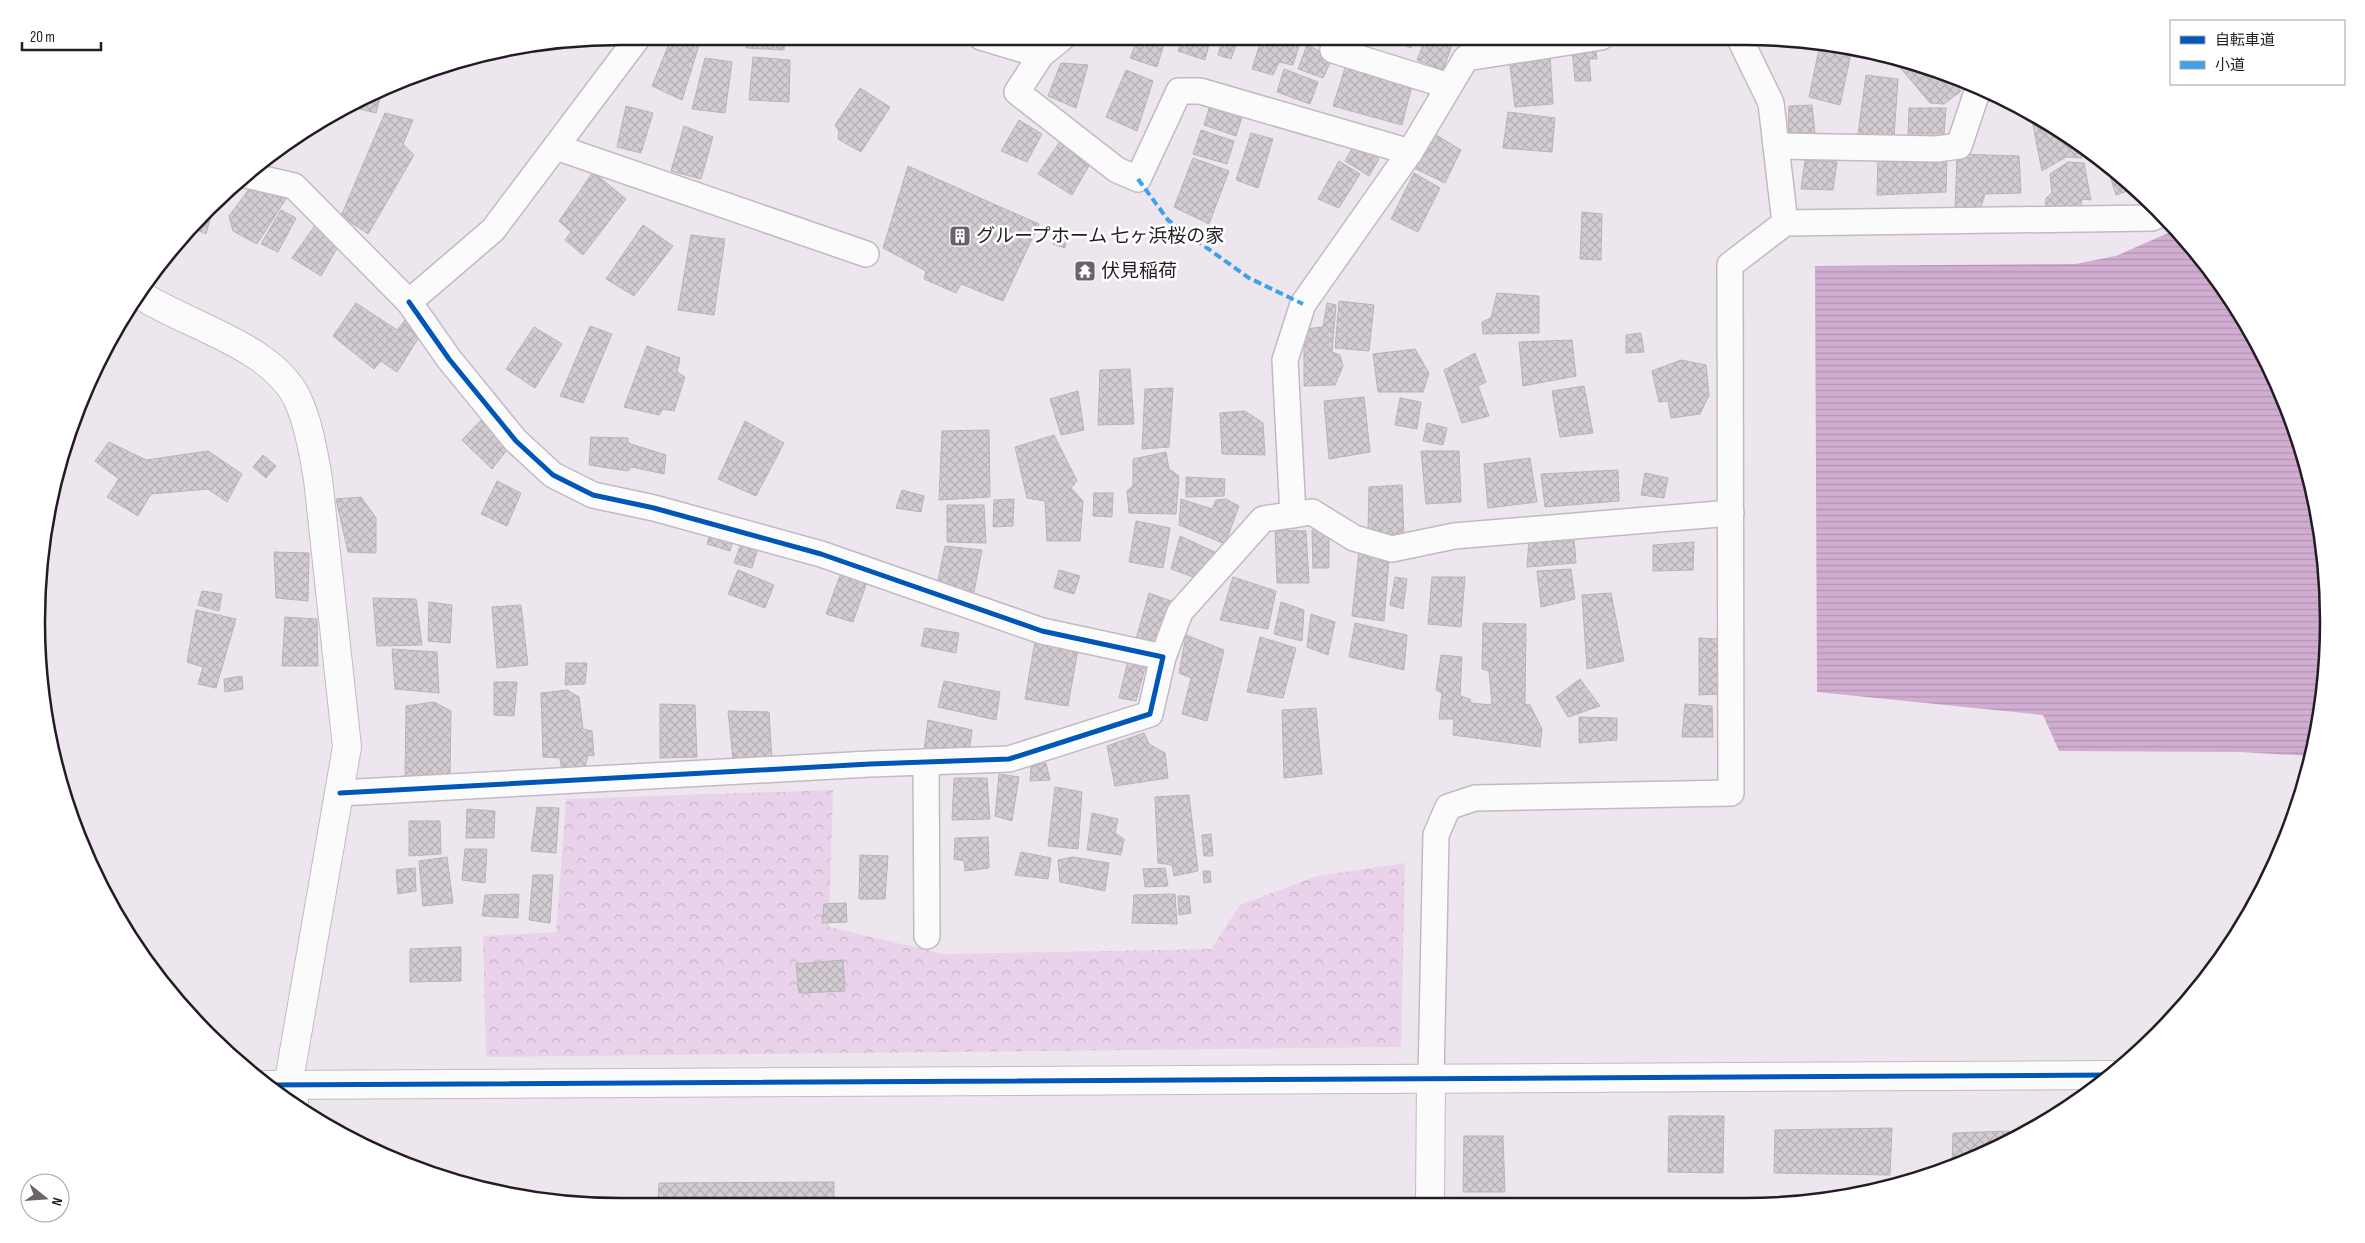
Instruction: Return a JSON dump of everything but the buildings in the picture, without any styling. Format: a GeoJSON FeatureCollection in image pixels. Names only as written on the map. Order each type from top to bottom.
{"type":"FeatureCollection","features":[{"type":"Feature","properties":{"kind":"street"},"geometry":{"type":"LineString","coordinates":[[410,302],[493,230],[632,45]]}},
{"type":"Feature","properties":{"kind":"street"},"geometry":{"type":"LineString","coordinates":[[1008,45],[1041,55]]}},
{"type":"Feature","properties":{"kind":"street"},"geometry":{"type":"LineString","coordinates":[[1053,45],[1041,55],[1017,92],[1117,170],[1138,179],[1179,91],[1200,91],[1410,152]]}},
{"type":"Feature","properties":{"kind":"street"},"geometry":{"type":"LineString","coordinates":[[1292,515],[1285,360],[1303,304],[1410,152],[1466,58],[1550,45]]}},
{"type":"Feature","properties":{"kind":"street"},"geometry":{"type":"LineString","coordinates":[[1742,45],[1771,103],[1785,223]]}},
{"type":"Feature","properties":{"kind":"street"},"geometry":{"type":"LineString","coordinates":[[1333,50],[1449,86]]}},
{"type":"Feature","properties":{"kind":"street"},"geometry":{"type":"LineString","coordinates":[[1776,146],[1938,149],[1959,146],[1976,95]]}},
{"type":"Feature","properties":{"kind":"street"},"geometry":{"type":"LineString","coordinates":[[556,146],[866,254]]}},
{"type":"Feature","properties":{"kind":"street"},"geometry":{"type":"LineString","coordinates":[[255,177],[294,186],[410,302],[450,359],[516,442],[553,475],[593,495],[654,508],[821,554],[1042,631],[1163,657]]}},
{"type":"Feature","properties":{"kind":"street"},"geometry":{"type":"LineString","coordinates":[[1430,1198],[1436,835],[1448,807],[1475,798],[1731,793],[1730,265],[1785,223],[2154,217]]}},
{"type":"Feature","properties":{"kind":"street"},"geometry":{"type":"LineString","coordinates":[[144,298],[168,312],[248,350],[274,368],[296,397],[311,436],[348,747],[283,1088]]}},
{"type":"Feature","properties":{"kind":"street"},"geometry":{"type":"LineString","coordinates":[[340,793],[1009,759],[1150,714],[1163,657],[1180,612],[1262,520],[1312,512],[1354,538],[1392,549],[1454,536],[1731,513]]}},
{"type":"Feature","properties":{"kind":"street"},"geometry":{"type":"LineString","coordinates":[[926,762],[927,936]]}},
{"type":"Feature","properties":{"kind":"street"},"geometry":{"type":"LineString","coordinates":[[289,1092],[1431,1079],[2099,1075]]}},
{"type":"Feature","properties":{"kind":"green space"},"geometry":{"type":"Polygon","coordinates":[[[833,790],[829,927],[944,954],[1211,949],[1240,905],[1317,876],[1405,863],[1401,1047],[486,1057],[483,936],[556,932],[566,799],[833,790]]]}},
{"type":"Feature","properties":{"kind":"shaded area"},"geometry":{"type":"Polygon","coordinates":[[[2169,233],[2223,301],[2243,333],[2276,401],[2300,472],[2309,509],[2319,584],[2319,659],[2315,697],[2304,756],[2240,752],[2059,751],[2043,715],[1817,692],[1815,266],[2075,264],[2116,256],[2169,233]]]}},
{"type":"Feature","properties":{"kind":"marked path"},"geometry":{"type":"LineString","coordinates":[[1138,179],[1168,220],[1249,278],[1303,304]]}},
{"type":"Feature","properties":{"kind":"cycle path"},"geometry":{"type":"LineString","coordinates":[[340,793],[870,764],[1009,759],[1150,714],[1163,657],[1042,631],[821,554],[654,508],[593,495],[553,475],[516,441],[449,359],[409,302]]}},
{"type":"Feature","properties":{"kind":"cycle path"},"geometry":{"type":"LineString","coordinates":[[279,1085],[2099,1075]]}},
{"type":"Feature","properties":{"kind":"place","name":"グループホーム 七ヶ浜桜の家"},"geometry":{"type":"Point","coordinates":[960,236]}},
{"type":"Feature","properties":{"kind":"place","name":"伏見稲荷"},"geometry":{"type":"Point","coordinates":[1085,271]}}]}
